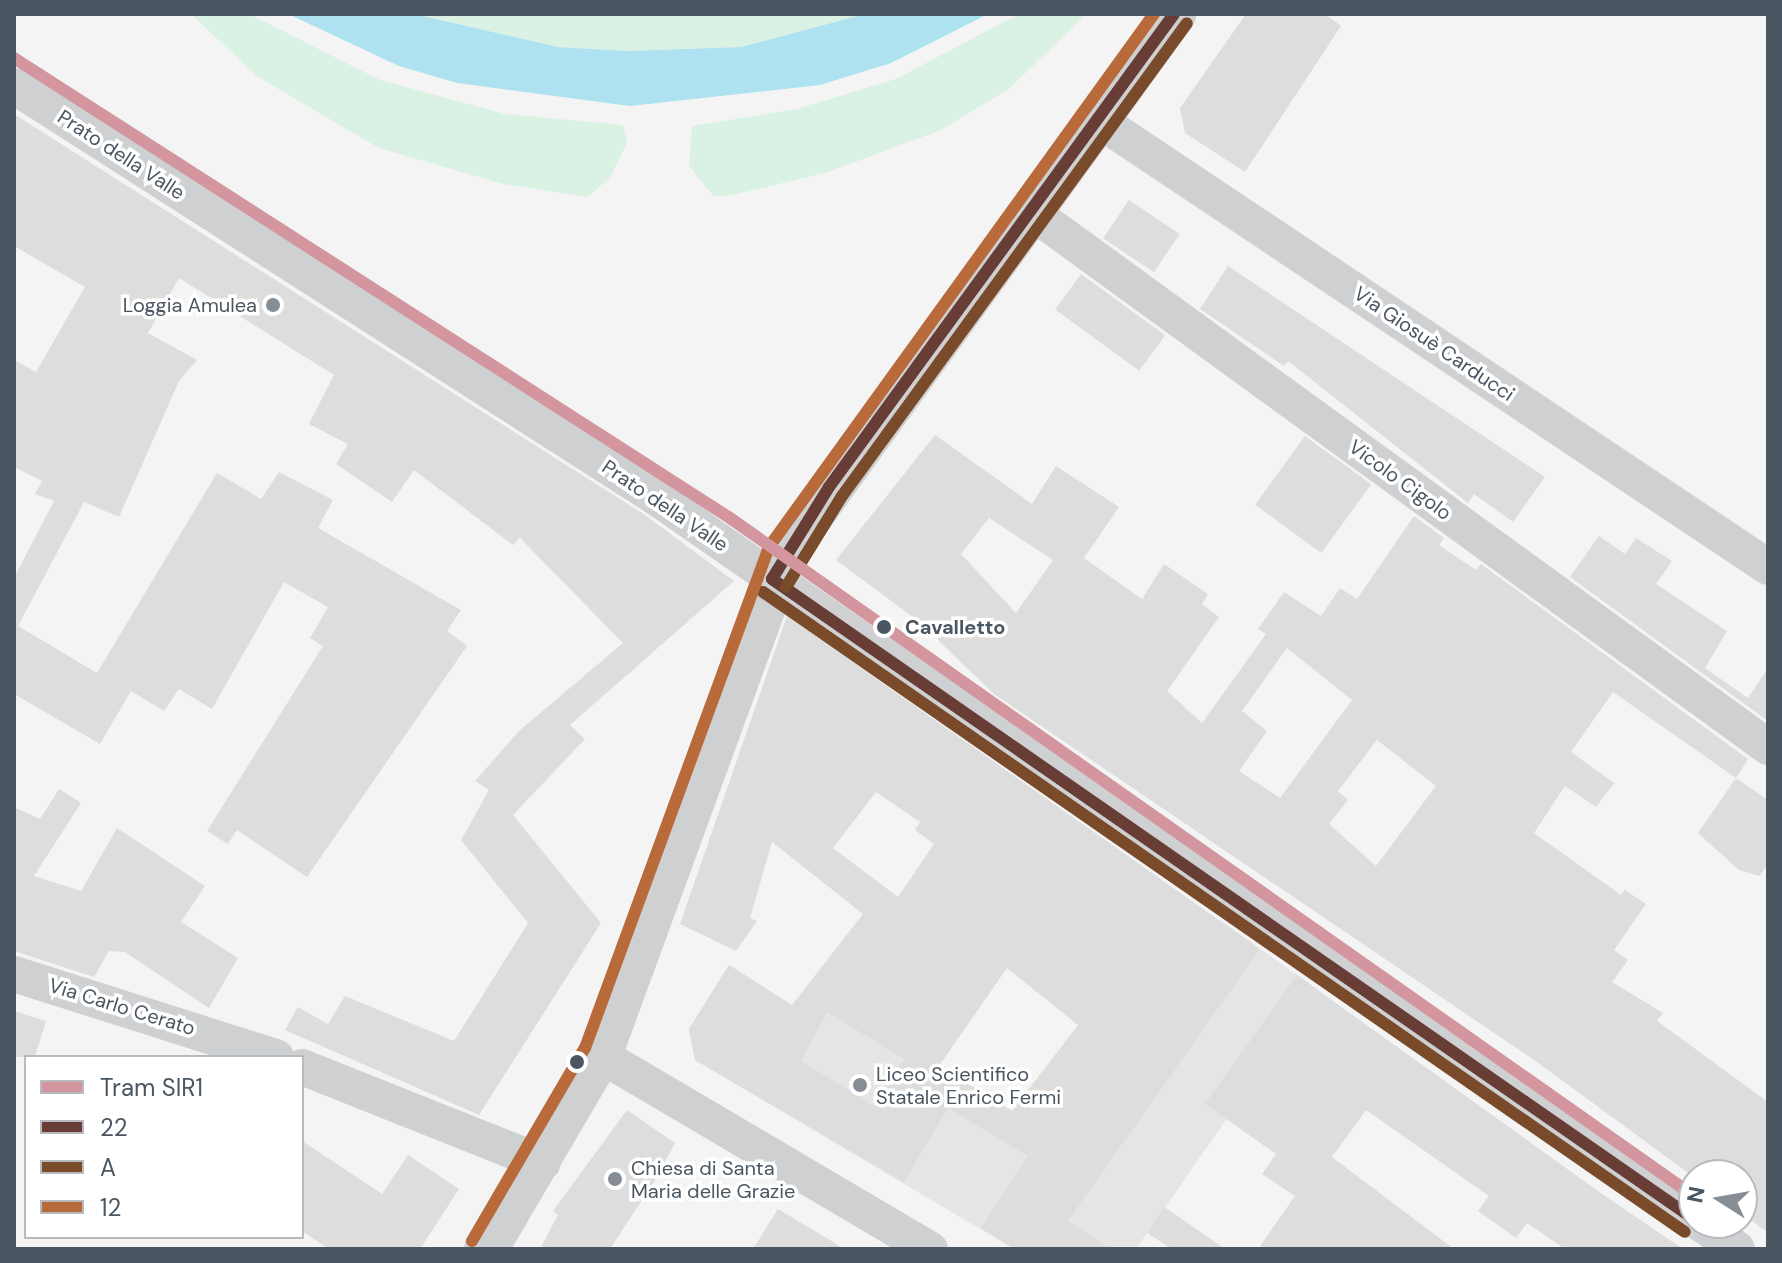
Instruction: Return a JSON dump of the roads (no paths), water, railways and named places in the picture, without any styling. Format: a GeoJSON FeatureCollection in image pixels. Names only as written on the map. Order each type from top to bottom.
{"type":"FeatureCollection","features":[{"type":"Feature","properties":{"kind":"street"},"geometry":{"type":"LineString","coordinates":[[486,1249],[543,1163],[600,1055],[772,579],[829,487],[1033,213],[1174,14]]}},
{"type":"Feature","properties":{"kind":"street","name":"Prato della Valle"},"geometry":{"type":"LineString","coordinates":[[14,86],[772,579],[1678,1208]]}},
{"type":"Feature","properties":{"kind":"street","name":"Via Giosuè Carducci"},"geometry":{"type":"LineString","coordinates":[[1100,121],[1768,567]]}},
{"type":"Feature","properties":{"kind":"street","name":"Vicolo Cigolo"},"geometry":{"type":"LineString","coordinates":[[1033,213],[1768,747]]}},
{"type":"Feature","properties":{"kind":"street","name":"Via Carlo Cerato"},"geometry":{"type":"LineString","coordinates":[[14,974],[271,1055]]}},
{"type":"Feature","properties":{"kind":"street"},"geometry":{"type":"LineString","coordinates":[[600,1055],[930,1249]]}},
{"type":"Feature","properties":{"kind":"street"},"geometry":{"type":"LineString","coordinates":[[304,1068],[543,1163]]}},
{"type":"Feature","properties":{"kind":"water"},"geometry":{"type":"Polygon","coordinates":[[[288,14],[414,14],[558,47],[629,51],[741,47],[865,14],[988,14],[891,63],[820,85],[630,106],[457,83],[399,66],[288,14]]]}},
{"type":"Feature","properties":{"kind":"tram line","name":"SIR1"},"geometry":{"type":"LineString","coordinates":[[14,58],[730,518],[1678,1185]]}},
{"type":"Feature","properties":{"kind":"place","name":"Loggia Amulea"},"geometry":{"type":"Point","coordinates":[273,305]}},
{"type":"Feature","properties":{"kind":"place","name":"Cavalletto"},"geometry":{"type":"Point","coordinates":[884,627]}},
{"type":"Feature","properties":{"kind":"place","name":"Liceo Scientifico Statale Enrico Fermi"},"geometry":{"type":"Point","coordinates":[860,1085]}},
{"type":"Feature","properties":{"kind":"place","name":"Chiesa di Santa Maria delle Grazie"},"geometry":{"type":"Point","coordinates":[615,1179]}}]}
